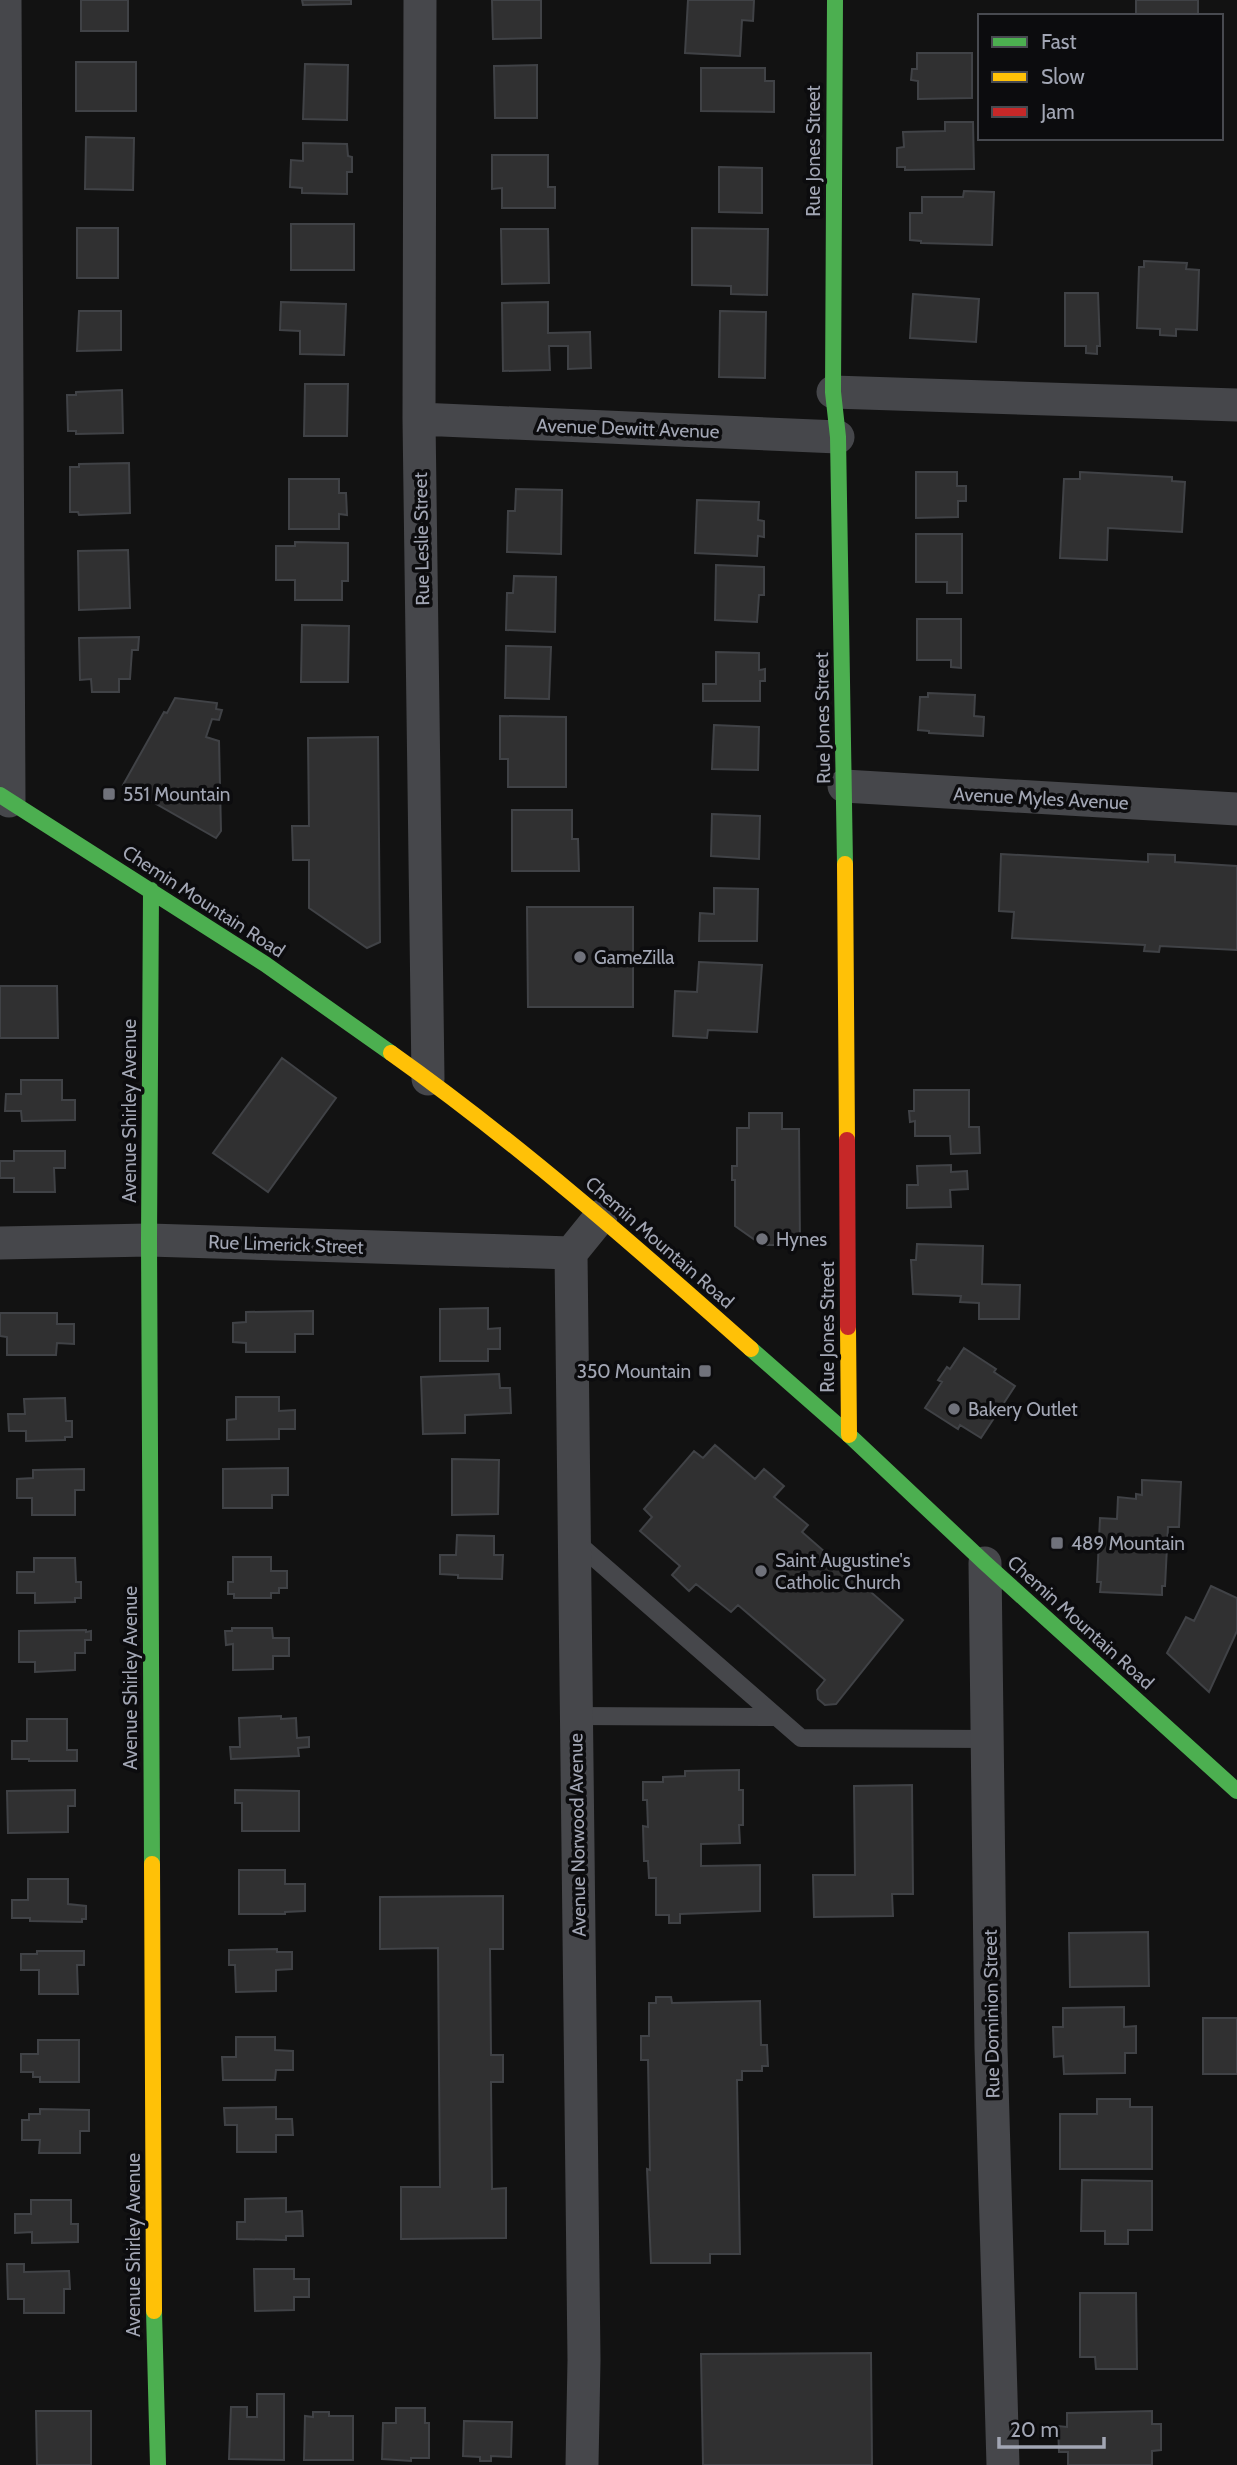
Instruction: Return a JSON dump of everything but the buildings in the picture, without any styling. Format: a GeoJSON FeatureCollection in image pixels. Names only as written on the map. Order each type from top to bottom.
{"type":"FeatureCollection","features":[{"type":"Feature","properties":{"kind":"street"},"geometry":{"type":"LineString","coordinates":[[4,798],[5,0]]}},
{"type":"Feature","properties":{"kind":"street","name":"Rue Leslie Street"},"geometry":{"type":"LineString","coordinates":[[420,0],[419,419],[428,1079]]}},
{"type":"Feature","properties":{"kind":"street","name":"Rue Jones Street"},"geometry":{"type":"LineString","coordinates":[[835,0],[833,392],[838,437],[844,786],[849,1435]]}},
{"type":"Feature","properties":{"kind":"street"},"geometry":{"type":"LineString","coordinates":[[833,392],[1237,405]]}},
{"type":"Feature","properties":{"kind":"street","name":"Avenue Dewitt Avenue"},"geometry":{"type":"LineString","coordinates":[[419,419],[838,437]]}},
{"type":"Feature","properties":{"kind":"street","name":"Avenue Myles Avenue"},"geometry":{"type":"LineString","coordinates":[[844,786],[1237,809]]}},
{"type":"Feature","properties":{"kind":"street","name":"Chemin Mountain Road"},"geometry":{"type":"LineString","coordinates":[[4,798],[264,964],[428,1079],[601,1216],[849,1435],[985,1563],[1237,1791]]}},
{"type":"Feature","properties":{"kind":"street","name":"Avenue Shirley Avenue"},"geometry":{"type":"LineString","coordinates":[[151,890],[149,1240],[154,2318],[158,2465]]}},
{"type":"Feature","properties":{"kind":"street"},"geometry":{"type":"LineString","coordinates":[[571,1253],[601,1216]]}},
{"type":"Feature","properties":{"kind":"street","name":"Rue Limerick Street"},"geometry":{"type":"LineString","coordinates":[[0,1243],[149,1240],[571,1253]]}},
{"type":"Feature","properties":{"kind":"street","name":"Avenue Norwood Avenue"},"geometry":{"type":"LineString","coordinates":[[571,1253],[584,2360],[582,2465]]}},
{"type":"Feature","properties":{"kind":"street","name":"Rue Dominion Street"},"geometry":{"type":"LineString","coordinates":[[985,1563],[991,2048],[1003,2465]]}},
{"type":"Feature","properties":{"kind":"lane"},"geometry":{"type":"LineString","coordinates":[[574,1541],[802,1738],[987,1739]]}},
{"type":"Feature","properties":{"kind":"lane"},"geometry":{"type":"LineString","coordinates":[[576,1716],[777,1717]]}},
{"type":"Feature","properties":{"kind":"traffic: fast"},"geometry":{"type":"LineString","coordinates":[[835,0],[833,392],[838,437],[845,864]]}},
{"type":"Feature","properties":{"kind":"traffic: fast"},"geometry":{"type":"LineString","coordinates":[[0,795],[265,964],[391,1053]]}},
{"type":"Feature","properties":{"kind":"traffic: fast"},"geometry":{"type":"LineString","coordinates":[[151,890],[149,1240],[152,1864]]}},
{"type":"Feature","properties":{"kind":"traffic: fast"},"geometry":{"type":"LineString","coordinates":[[751,1349],[849,1435],[985,1563],[1237,1791]]}},
{"type":"Feature","properties":{"kind":"traffic: fast"},"geometry":{"type":"LineString","coordinates":[[154,2311],[158,2465]]}},
{"type":"Feature","properties":{"kind":"traffic: slow"},"geometry":{"type":"LineString","coordinates":[[845,864],[847,1140]]}},
{"type":"Feature","properties":{"kind":"traffic: slow"},"geometry":{"type":"LineString","coordinates":[[391,1053],[530,1159],[751,1349]]}},
{"type":"Feature","properties":{"kind":"traffic: slow"},"geometry":{"type":"LineString","coordinates":[[848,1327],[849,1435]]}},
{"type":"Feature","properties":{"kind":"traffic: slow"},"geometry":{"type":"LineString","coordinates":[[152,1864],[154,2311]]}},
{"type":"Feature","properties":{"kind":"traffic: jam"},"geometry":{"type":"LineString","coordinates":[[847,1140],[848,1327]]}},
{"type":"Feature","properties":{"kind":"place","name":"551 Mountain"},"geometry":{"type":"Point","coordinates":[109,794]}},
{"type":"Feature","properties":{"kind":"place","name":"GameZilla"},"geometry":{"type":"Point","coordinates":[580,957]}},
{"type":"Feature","properties":{"kind":"place","name":"Hynes"},"geometry":{"type":"Point","coordinates":[762,1239]}},
{"type":"Feature","properties":{"kind":"place","name":"350 Mountain"},"geometry":{"type":"Point","coordinates":[705,1371]}},
{"type":"Feature","properties":{"kind":"place","name":"Bakery Outlet"},"geometry":{"type":"Point","coordinates":[954,1409]}},
{"type":"Feature","properties":{"kind":"place","name":"489 Mountain"},"geometry":{"type":"Point","coordinates":[1057,1543]}},
{"type":"Feature","properties":{"kind":"place","name":"Saint Augustine's Catholic Church"},"geometry":{"type":"Point","coordinates":[761,1571]}}]}
